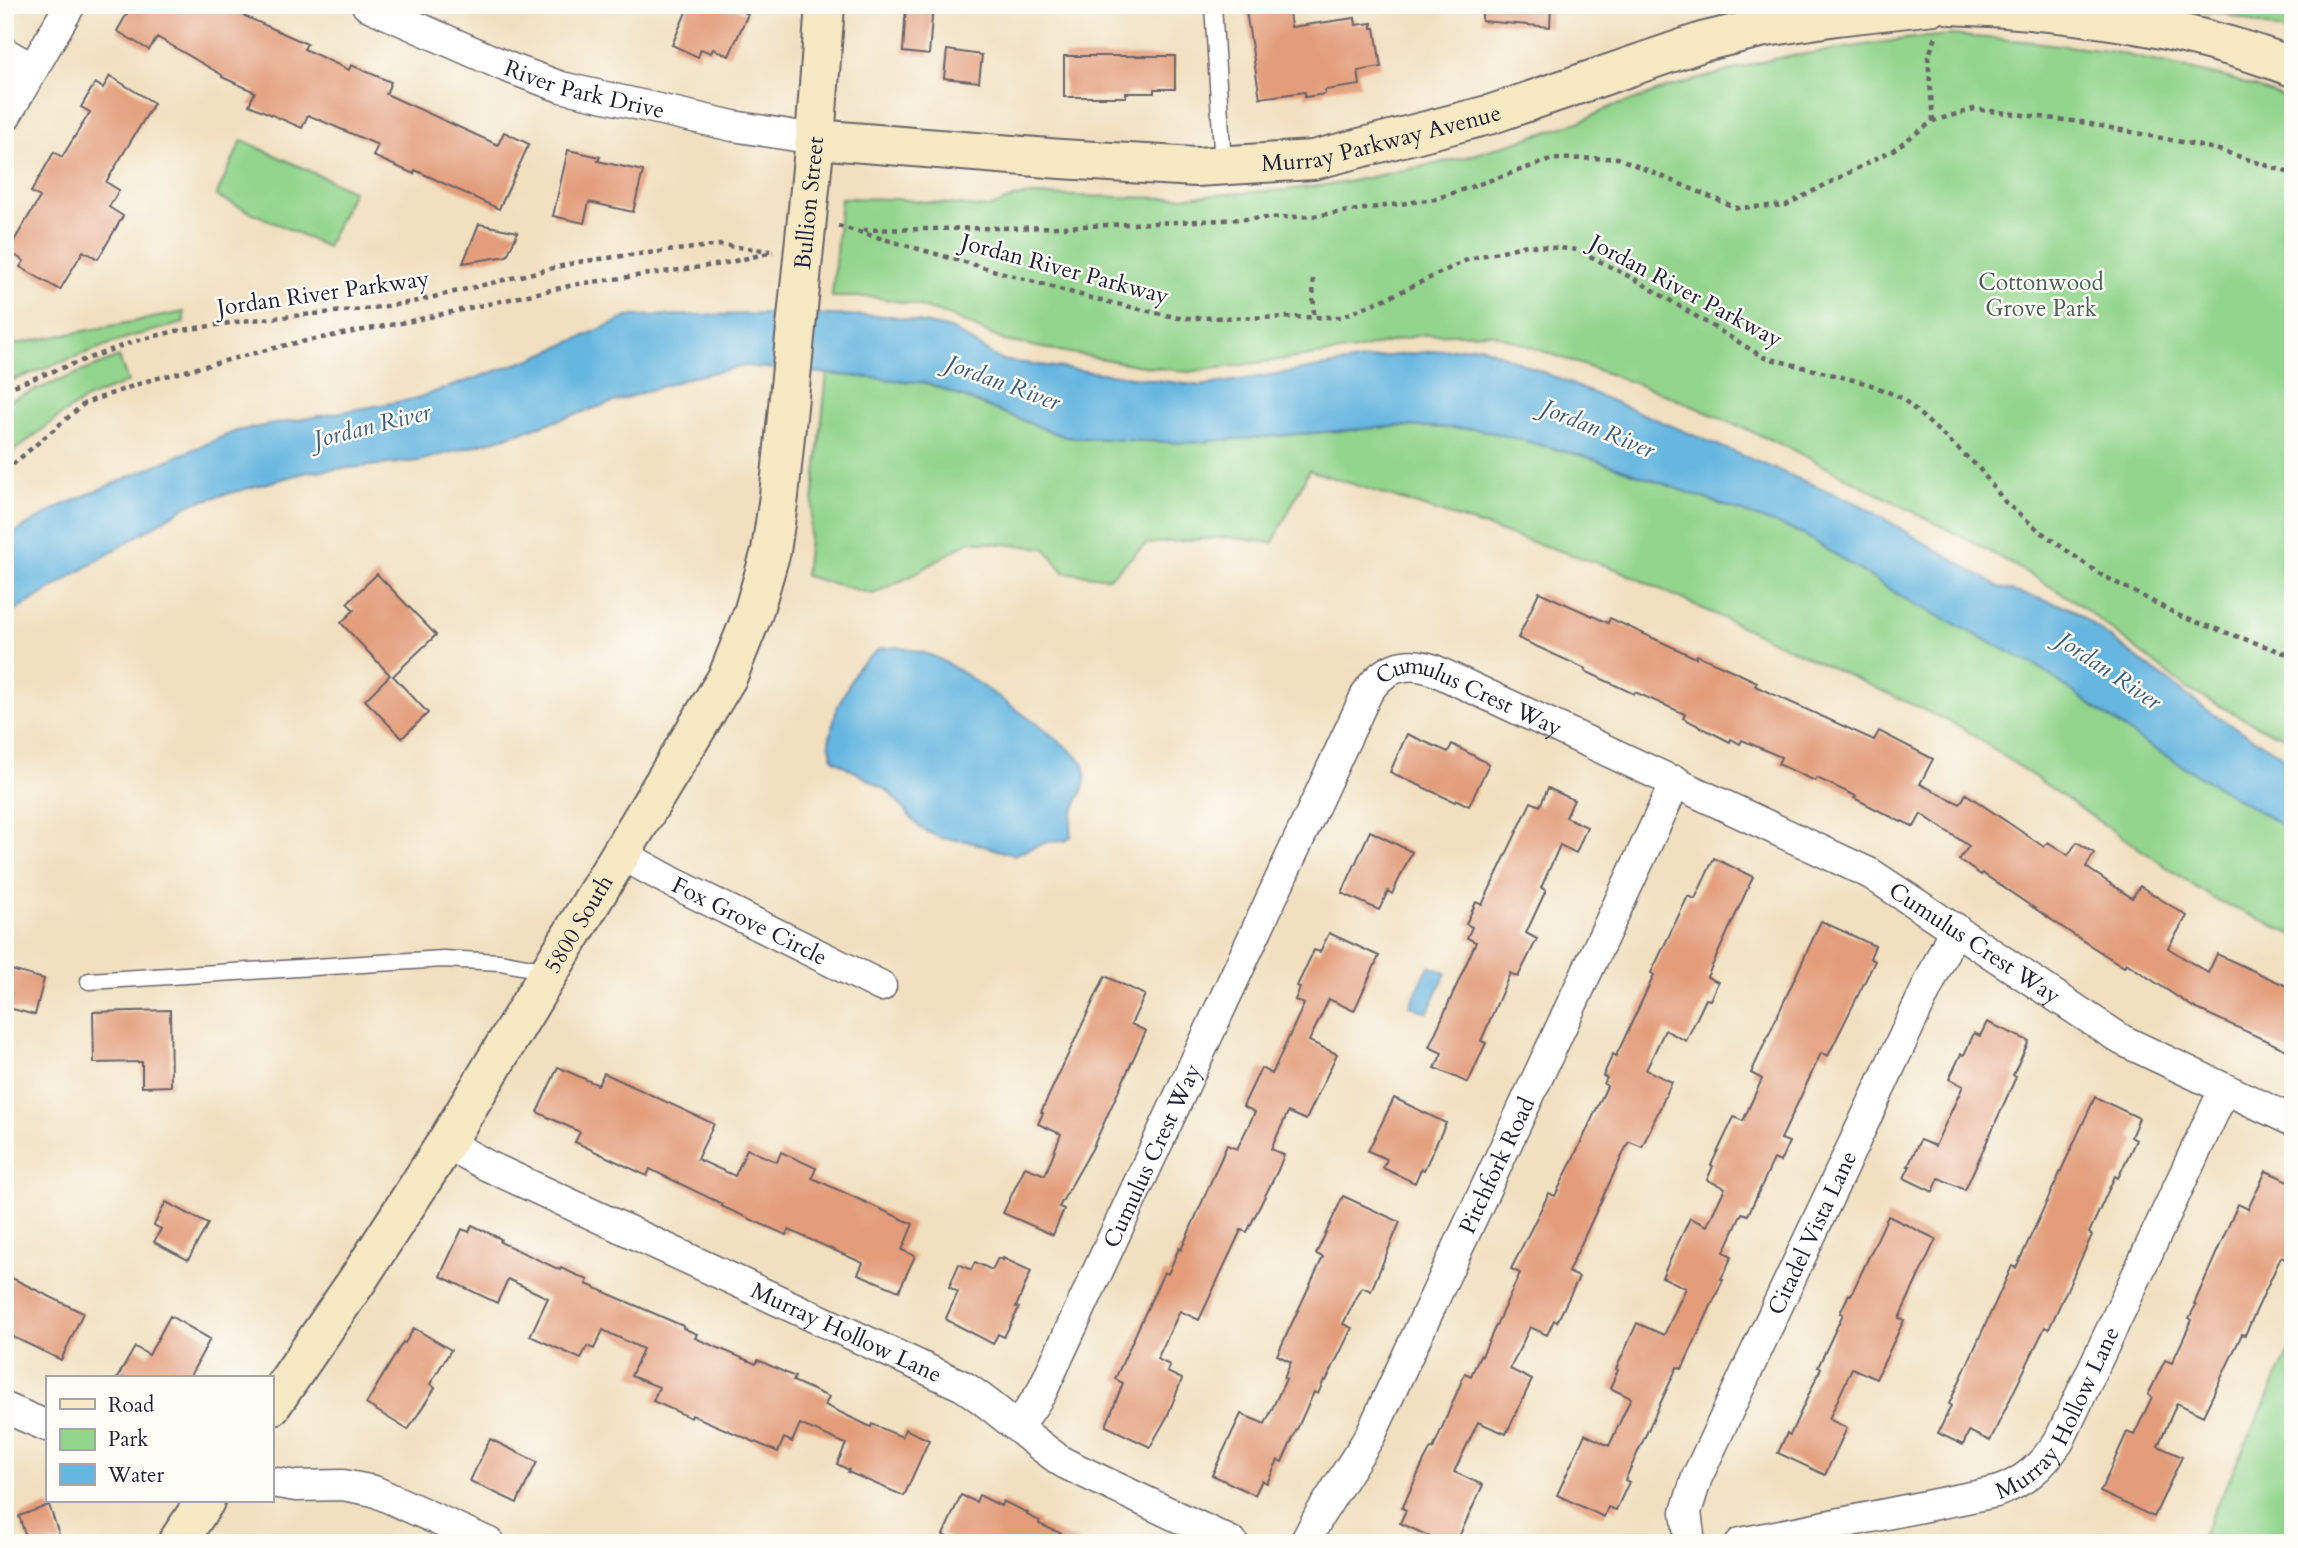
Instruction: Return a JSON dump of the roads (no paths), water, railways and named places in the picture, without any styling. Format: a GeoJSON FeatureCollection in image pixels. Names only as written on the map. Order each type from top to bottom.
{"type":"FeatureCollection","features":[{"type":"Feature","properties":{"kind":"street"},"geometry":{"type":"LineString","coordinates":[[5,117],[70,5]]}},
{"type":"Feature","properties":{"kind":"street","name":"River Park Drive"},"geometry":{"type":"LineString","coordinates":[[367,5],[507,68],[561,87],[733,126],[815,139]]}},
{"type":"Feature","properties":{"kind":"street","name":"Bullion Street"},"geometry":{"type":"LineString","coordinates":[[789,402],[815,139],[825,5]]}},
{"type":"Feature","properties":{"kind":"street","name":"Murray Parkway Avenue"},"geometry":{"type":"LineString","coordinates":[[815,139],[1196,167],[1313,160],[1492,114],[1702,42],[1760,28],[1798,22],[1934,12],[2071,13],[2169,30],[2253,52],[2293,67]]}},
{"type":"Feature","properties":{"kind":"street"},"geometry":{"type":"LineString","coordinates":[[5,53],[33,69]]}},
{"type":"Feature","properties":{"kind":"street","name":"5800 South"},"geometry":{"type":"LineString","coordinates":[[273,1402],[359,1278],[446,1143],[728,676],[753,613],[771,551],[789,402]]}},
{"type":"Feature","properties":{"kind":"street","name":"Cumulus Crest Way"},"geometry":{"type":"LineString","coordinates":[[1018,1427],[1041,1393],[1367,694],[1380,676],[1399,666],[1425,667],[1676,781],[1871,874],[2122,1040],[2293,1121]]}},
{"type":"Feature","properties":{"kind":"street","name":"Pitchfork Road"},"geometry":{"type":"LineString","coordinates":[[1304,1543],[1370,1436],[1676,781]]}},
{"type":"Feature","properties":{"kind":"street","name":"Fox Grove Circle"},"geometry":{"type":"LineString","coordinates":[[621,853],[672,883],[881,986]]}},
{"type":"Feature","properties":{"kind":"street","name":"Citadel Vista Lane"},"geometry":{"type":"LineString","coordinates":[[1690,1543],[1686,1512],[1697,1477],[1955,928]]}},
{"type":"Feature","properties":{"kind":"street","name":"Murray Hollow Lane"},"geometry":{"type":"LineString","coordinates":[[1741,1543],[1996,1492],[2020,1482],[2042,1465],[2059,1441],[2224,1090]]}},
{"type":"Feature","properties":{"kind":"street","name":"Murray Hollow Lane"},"geometry":{"type":"LineString","coordinates":[[446,1143],[488,1166],[945,1377],[980,1397],[1049,1453],[1073,1467],[1233,1543]]}},
{"type":"Feature","properties":{"kind":"street"},"geometry":{"type":"LineString","coordinates":[[5,1408],[46,1426]]}},
{"type":"Feature","properties":{"kind":"street"},"geometry":{"type":"LineString","coordinates":[[273,1482],[296,1486],[343,1485],[374,1491],[489,1543]]}},
{"type":"Feature","properties":{"kind":"street"},"geometry":{"type":"LineString","coordinates":[[177,1543],[203,1502]]}},
{"type":"Feature","properties":{"kind":"lane"},"geometry":{"type":"LineString","coordinates":[[1213,5],[1223,165]]}},
{"type":"Feature","properties":{"kind":"lane"},"geometry":{"type":"LineString","coordinates":[[89,981],[443,959],[500,962],[551,971]]}},
{"type":"Feature","properties":{"kind":"water","name":"Jordan River"},"geometry":{"type":"Polygon","coordinates":[[[630,316],[891,316],[951,329],[1001,360],[1201,386],[1389,356],[1480,346],[1859,504],[2001,588],[2069,607],[2208,711],[2293,762],[2293,832],[2138,739],[2037,666],[1905,599],[1801,533],[1591,458],[1478,429],[1402,426],[1185,443],[1065,437],[927,383],[745,366],[691,377],[506,437],[419,461],[308,472],[190,504],[5,617],[5,538],[61,506],[236,431],[414,399],[534,358],[630,316]]]}},
{"type":"Feature","properties":{"kind":"water"},"geometry":{"type":"Polygon","coordinates":[[[897,647],[932,656],[955,668],[1063,744],[1077,757],[1084,765],[1085,779],[1072,815],[1071,837],[1065,841],[1047,842],[1014,855],[967,841],[940,838],[920,828],[888,791],[833,759],[829,741],[837,708],[857,668],[879,649],[897,647]]]}},
{"type":"Feature","properties":{"kind":"water"},"geometry":{"type":"Polygon","coordinates":[[[1429,966],[1446,973],[1427,1013],[1410,1005],[1429,966]]]}},
{"type":"Feature","properties":{"kind":"park label","name":"Cottonwood Grove Park"},"geometry":{"type":"Point","coordinates":[2041,295]}}]}
